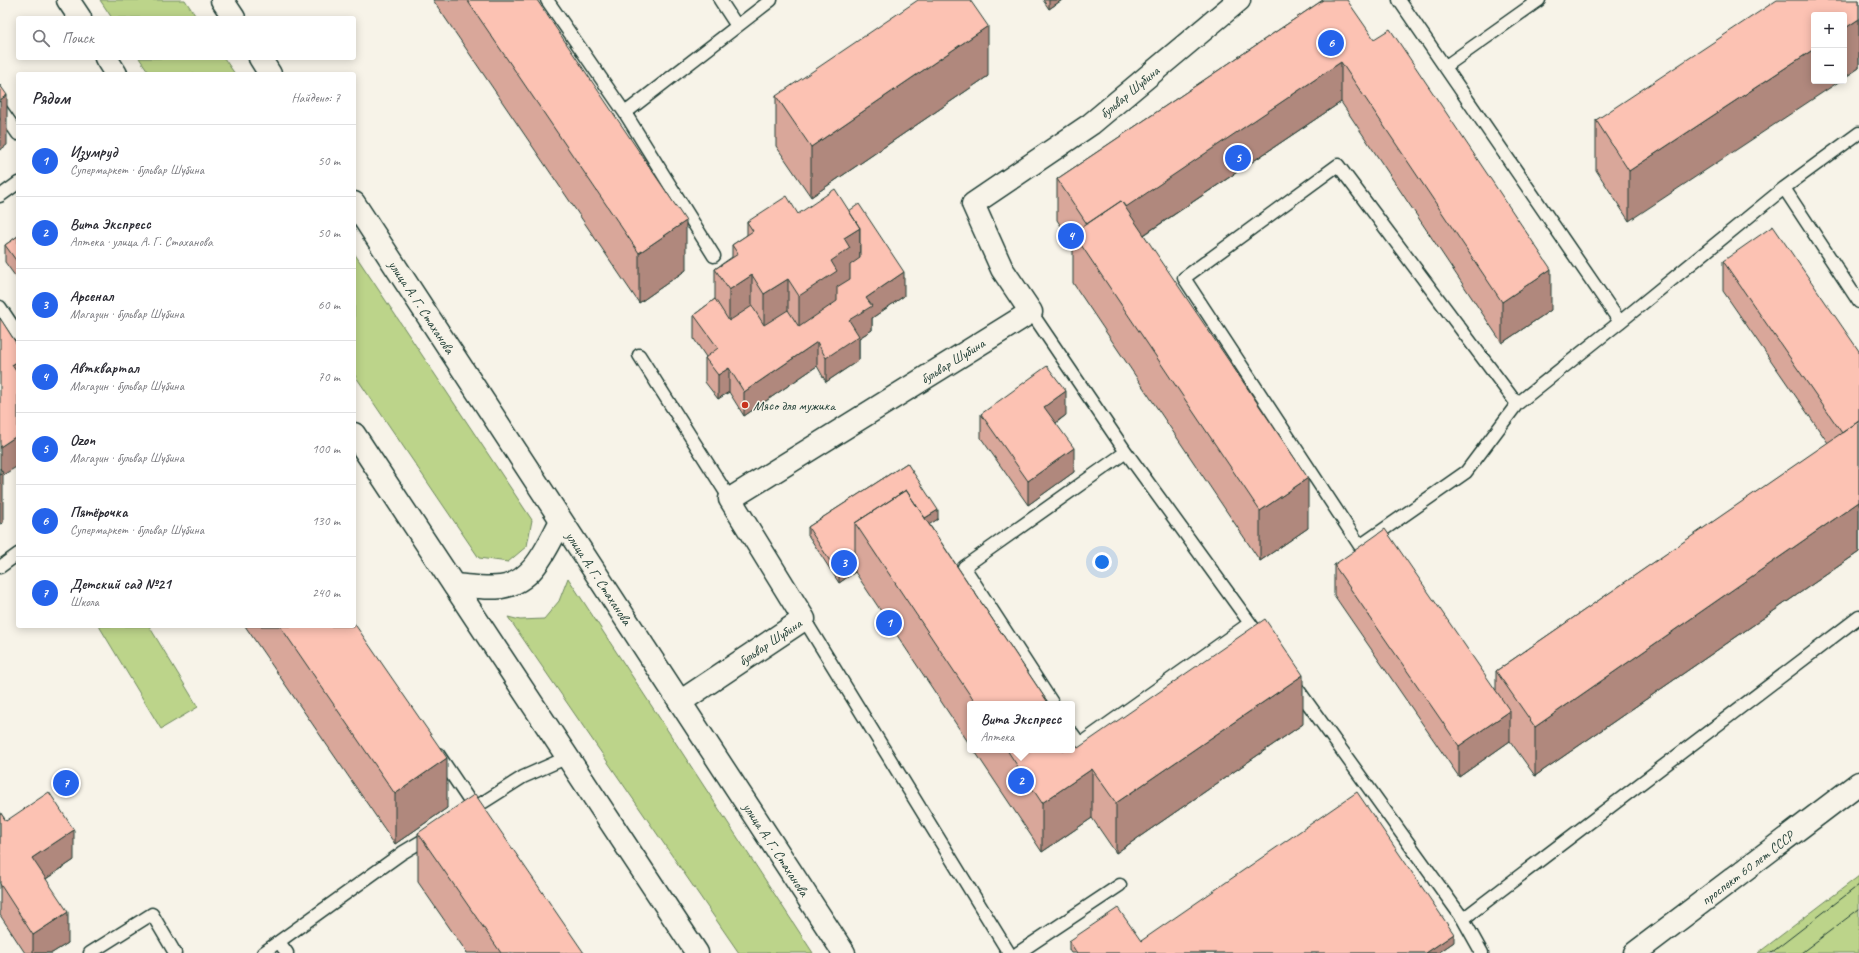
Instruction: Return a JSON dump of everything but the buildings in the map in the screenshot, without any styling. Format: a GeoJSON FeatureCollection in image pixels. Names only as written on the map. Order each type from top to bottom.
{"type":"FeatureCollection","features":[{"type":"Feature","properties":{"kind":"main road"},"geometry":{"type":"LineString","coordinates":[[68,0],[79,16]]}},
{"type":"Feature","properties":{"kind":"main road"},"geometry":{"type":"LineString","coordinates":[[222,0],[233,16]]}},
{"type":"Feature","properties":{"kind":"main road","name":"бульвар Шубина"},"geometry":{"type":"LineString","coordinates":[[680,702],[804,619],[730,499],[1031,312],[1002,269],[973,204],[1090,124],[1239,0]]}},
{"type":"Feature","properties":{"kind":"main road"},"geometry":{"type":"LineString","coordinates":[[107,60],[115,72]]}},
{"type":"Feature","properties":{"kind":"main road"},"geometry":{"type":"LineString","coordinates":[[261,60],[269,72]]}},
{"type":"Feature","properties":{"kind":"main road","name":"улица А. Г. Стаханова"},"geometry":{"type":"LineString","coordinates":[[356,206],[844,953]]}},
{"type":"Feature","properties":{"kind":"main road"},"geometry":{"type":"LineString","coordinates":[[356,437],[697,953]]}},
{"type":"Feature","properties":{"kind":"main road"},"geometry":{"type":"LineString","coordinates":[[454,586],[501,587],[522,579],[536,565],[561,521]]}},
{"type":"Feature","properties":{"kind":"main road","name":"проспект 60 лет СССР"},"geometry":{"type":"LineString","coordinates":[[1635,953],[1859,782]]}},
{"type":"Feature","properties":{"kind":"lane"},"geometry":{"type":"LineString","coordinates":[[547,0],[626,113],[714,256]]}},
{"type":"Feature","properties":{"kind":"lane"},"geometry":{"type":"LineString","coordinates":[[720,0],[737,26]]}},
{"type":"Feature","properties":{"kind":"lane"},"geometry":{"type":"LineString","coordinates":[[626,113],[771,0]]}},
{"type":"Feature","properties":{"kind":"lane"},"geometry":{"type":"LineString","coordinates":[[1399,0],[1446,66],[1620,322]]}},
{"type":"Feature","properties":{"kind":"lane"},"geometry":{"type":"LineString","coordinates":[[1446,66],[1539,0]]}},
{"type":"Feature","properties":{"kind":"lane"},"geometry":{"type":"LineString","coordinates":[[0,108],[16,131]]}},
{"type":"Feature","properties":{"kind":"lane"},"geometry":{"type":"LineString","coordinates":[[1517,404],[1338,165],[1184,278],[1360,546],[1466,472],[1517,404],[1784,188],[1859,133]]}},
{"type":"Feature","properties":{"kind":"lane"},"geometry":{"type":"LineString","coordinates":[[0,196],[16,184]]}},
{"type":"Feature","properties":{"kind":"lane"},"geometry":{"type":"LineString","coordinates":[[1784,188],[1859,302]]}},
{"type":"Feature","properties":{"kind":"lane"},"geometry":{"type":"LineString","coordinates":[[0,307],[16,331]]}},
{"type":"Feature","properties":{"kind":"lane"},"geometry":{"type":"LineString","coordinates":[[1031,312],[1126,452],[1268,648]]}},
{"type":"Feature","properties":{"kind":"lane"},"geometry":{"type":"LineString","coordinates":[[639,355],[730,499]]}},
{"type":"Feature","properties":{"kind":"lane"},"geometry":{"type":"LineString","coordinates":[[1051,701],[964,567],[1126,452]]}},
{"type":"Feature","properties":{"kind":"lane"},"geometry":{"type":"LineString","coordinates":[[0,567],[16,555]]}},
{"type":"Feature","properties":{"kind":"lane"},"geometry":{"type":"LineString","coordinates":[[1463,919],[1859,617]]}},
{"type":"Feature","properties":{"kind":"lane"},"geometry":{"type":"LineString","coordinates":[[804,619],[1009,953]]}},
{"type":"Feature","properties":{"kind":"lane"},"geometry":{"type":"LineString","coordinates":[[1075,737],[1080,744],[1250,622]]}},
{"type":"Feature","properties":{"kind":"lane"},"geometry":{"type":"LineString","coordinates":[[1286,674],[1463,919],[1482,953]]}},
{"type":"Feature","properties":{"kind":"lane"},"geometry":{"type":"LineString","coordinates":[[431,743],[483,821]]}},
{"type":"Feature","properties":{"kind":"lane"},"geometry":{"type":"LineString","coordinates":[[455,820],[523,777],[568,757]]}},
{"type":"Feature","properties":{"kind":"lane"},"geometry":{"type":"LineString","coordinates":[[263,953],[402,853],[442,828]]}},
{"type":"Feature","properties":{"kind":"lane"},"geometry":{"type":"LineString","coordinates":[[1018,953],[1120,886]]}},
{"type":"Feature","properties":{"kind":"lane"},"geometry":{"type":"LineString","coordinates":[[90,953],[152,914],[175,953]]}},
{"type":"Feature","properties":{"kind":"lane"},"geometry":{"type":"LineString","coordinates":[[279,942],[287,953]]}},
{"type":"Feature","properties":{"kind":"green space"},"geometry":{"type":"Polygon","coordinates":[[[100,0],[185,0],[196,16],[111,16],[100,0]]]}},
{"type":"Feature","properties":{"kind":"green space"},"geometry":{"type":"Polygon","coordinates":[[[140,60],[225,60],[234,72],[149,72],[140,60]]]}},
{"type":"Feature","properties":{"kind":"green space"},"geometry":{"type":"Polygon","coordinates":[[[356,256],[532,520],[527,546],[508,562],[479,558],[356,377],[356,256]]]}},
{"type":"Feature","properties":{"kind":"green space"},"geometry":{"type":"Polygon","coordinates":[[[568,578],[813,953],[739,953],[508,617],[520,620],[544,619],[559,601],[568,578]]]}},
{"type":"Feature","properties":{"kind":"green space"},"geometry":{"type":"Polygon","coordinates":[[[100,628],[150,628],[198,707],[161,729],[100,628]]]}},
{"type":"Feature","properties":{"kind":"green space"},"geometry":{"type":"Polygon","coordinates":[[[1859,876],[1859,953],[1758,953],[1859,876]]]}},
{"type":"Feature","properties":{"kind":"tram line"},"geometry":{"type":"LineString","coordinates":[[1771,953],[1859,885]]}},
{"type":"Feature","properties":{"kind":"tram line"},"geometry":{"type":"LineString","coordinates":[[1801,953],[1859,909]]}},
{"type":"Feature","properties":{"kind":"place","name":"Пятёрочка"},"geometry":{"type":"Point","coordinates":[1331,43]}},
{"type":"Feature","properties":{"kind":"place","name":"Ozon"},"geometry":{"type":"Point","coordinates":[1238,158]}},
{"type":"Feature","properties":{"kind":"place","name":"Автквартал"},"geometry":{"type":"Point","coordinates":[1071,236]}},
{"type":"Feature","properties":{"kind":"place","name":"Мясо для мужика"},"geometry":{"type":"Point","coordinates":[745,405]}},
{"type":"Feature","properties":{"kind":"place","name":"Арсенал"},"geometry":{"type":"Point","coordinates":[844,563]}},
{"type":"Feature","properties":{"kind":"place","name":"Изумруд"},"geometry":{"type":"Point","coordinates":[889,623]}},
{"type":"Feature","properties":{"kind":"place","name":"Вита Экспресс"},"geometry":{"type":"Point","coordinates":[1021,781]}},
{"type":"Feature","properties":{"kind":"place","name":"Детский сад №21"},"geometry":{"type":"Point","coordinates":[66,783]}}]}
